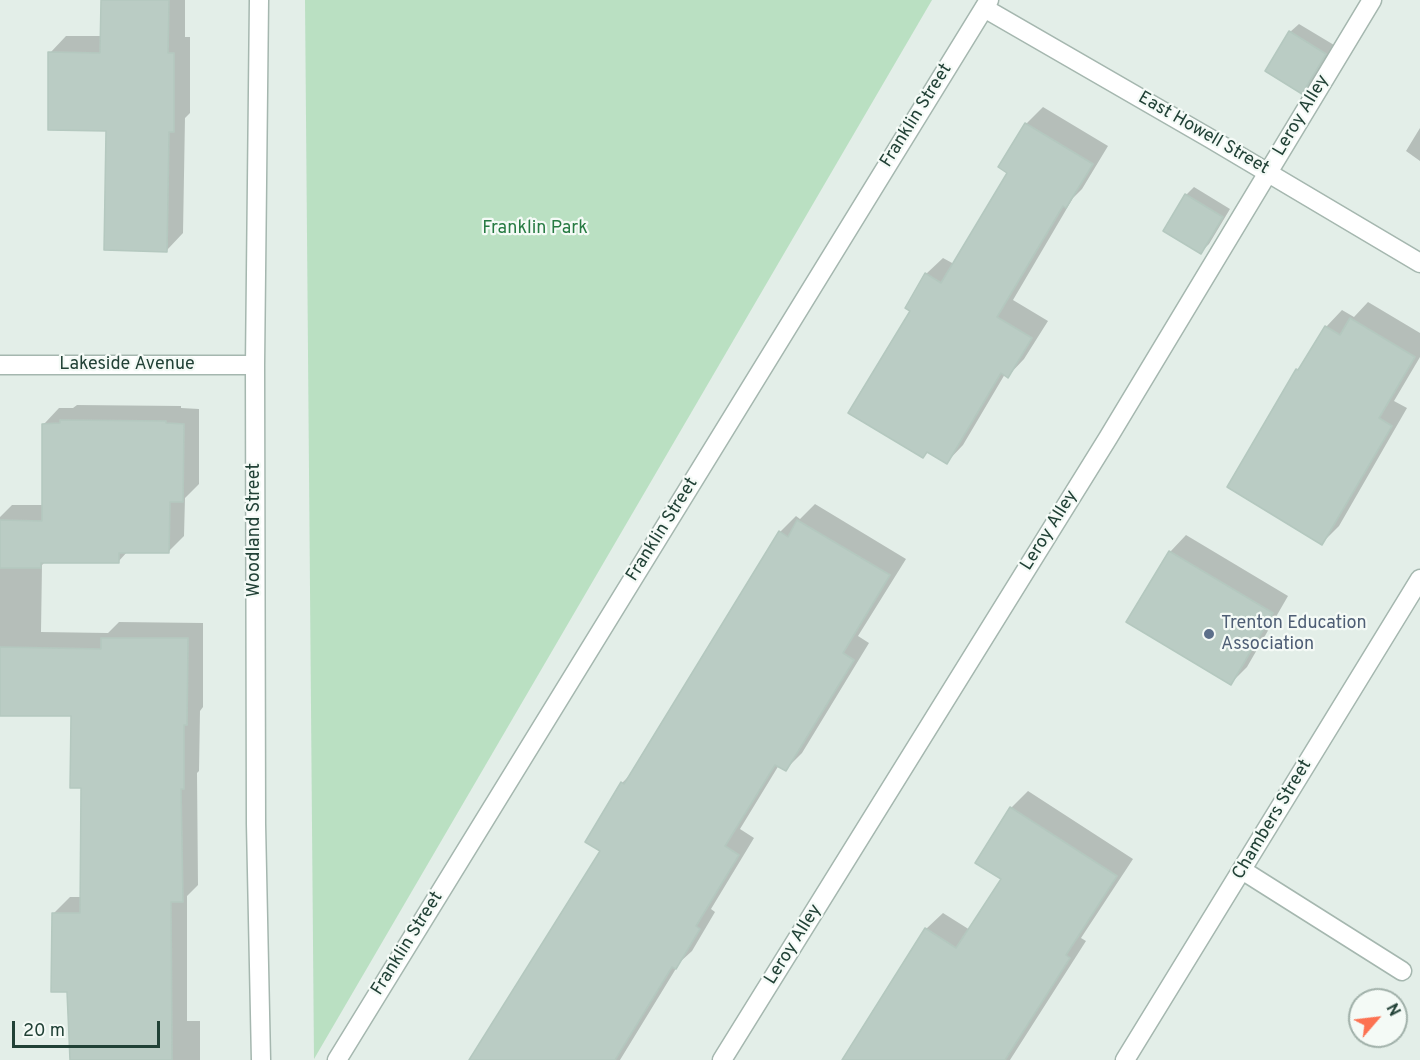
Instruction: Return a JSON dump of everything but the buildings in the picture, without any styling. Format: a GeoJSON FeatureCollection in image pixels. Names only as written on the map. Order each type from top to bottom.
{"type":"FeatureCollection","features":[{"type":"Feature","properties":{"kind":"street","name":"Woodland Street"},"geometry":{"type":"LineString","coordinates":[[259,0],[255,365],[256,812],[261,1060]]}},
{"type":"Feature","properties":{"kind":"street","name":"Leroy Alley"},"geometry":{"type":"LineString","coordinates":[[722,1060],[1108,438],[1372,0]]}},
{"type":"Feature","properties":{"kind":"street","name":"East Howell Street"},"geometry":{"type":"LineString","coordinates":[[986,4],[1420,263]]}},
{"type":"Feature","properties":{"kind":"street","name":"Franklin Street"},"geometry":{"type":"LineString","coordinates":[[337,1060],[986,4]]}},
{"type":"Feature","properties":{"kind":"street","name":"Lakeside Avenue"},"geometry":{"type":"LineString","coordinates":[[0,365],[255,365]]}},
{"type":"Feature","properties":{"kind":"street","name":"Chambers Street"},"geometry":{"type":"LineString","coordinates":[[1125,1060],[1420,579]]}},
{"type":"Feature","properties":{"kind":"street"},"geometry":{"type":"LineString","coordinates":[[1242,870],[1402,971]]}},
{"type":"Feature","properties":{"kind":"green space","name":"Franklin Park"},"geometry":{"type":"Polygon","coordinates":[[[305,0],[932,0],[314,1059],[305,0]]]}},
{"type":"Feature","properties":{"kind":"place","name":"Trenton Education Association"},"geometry":{"type":"Point","coordinates":[1209,634]}}]}
